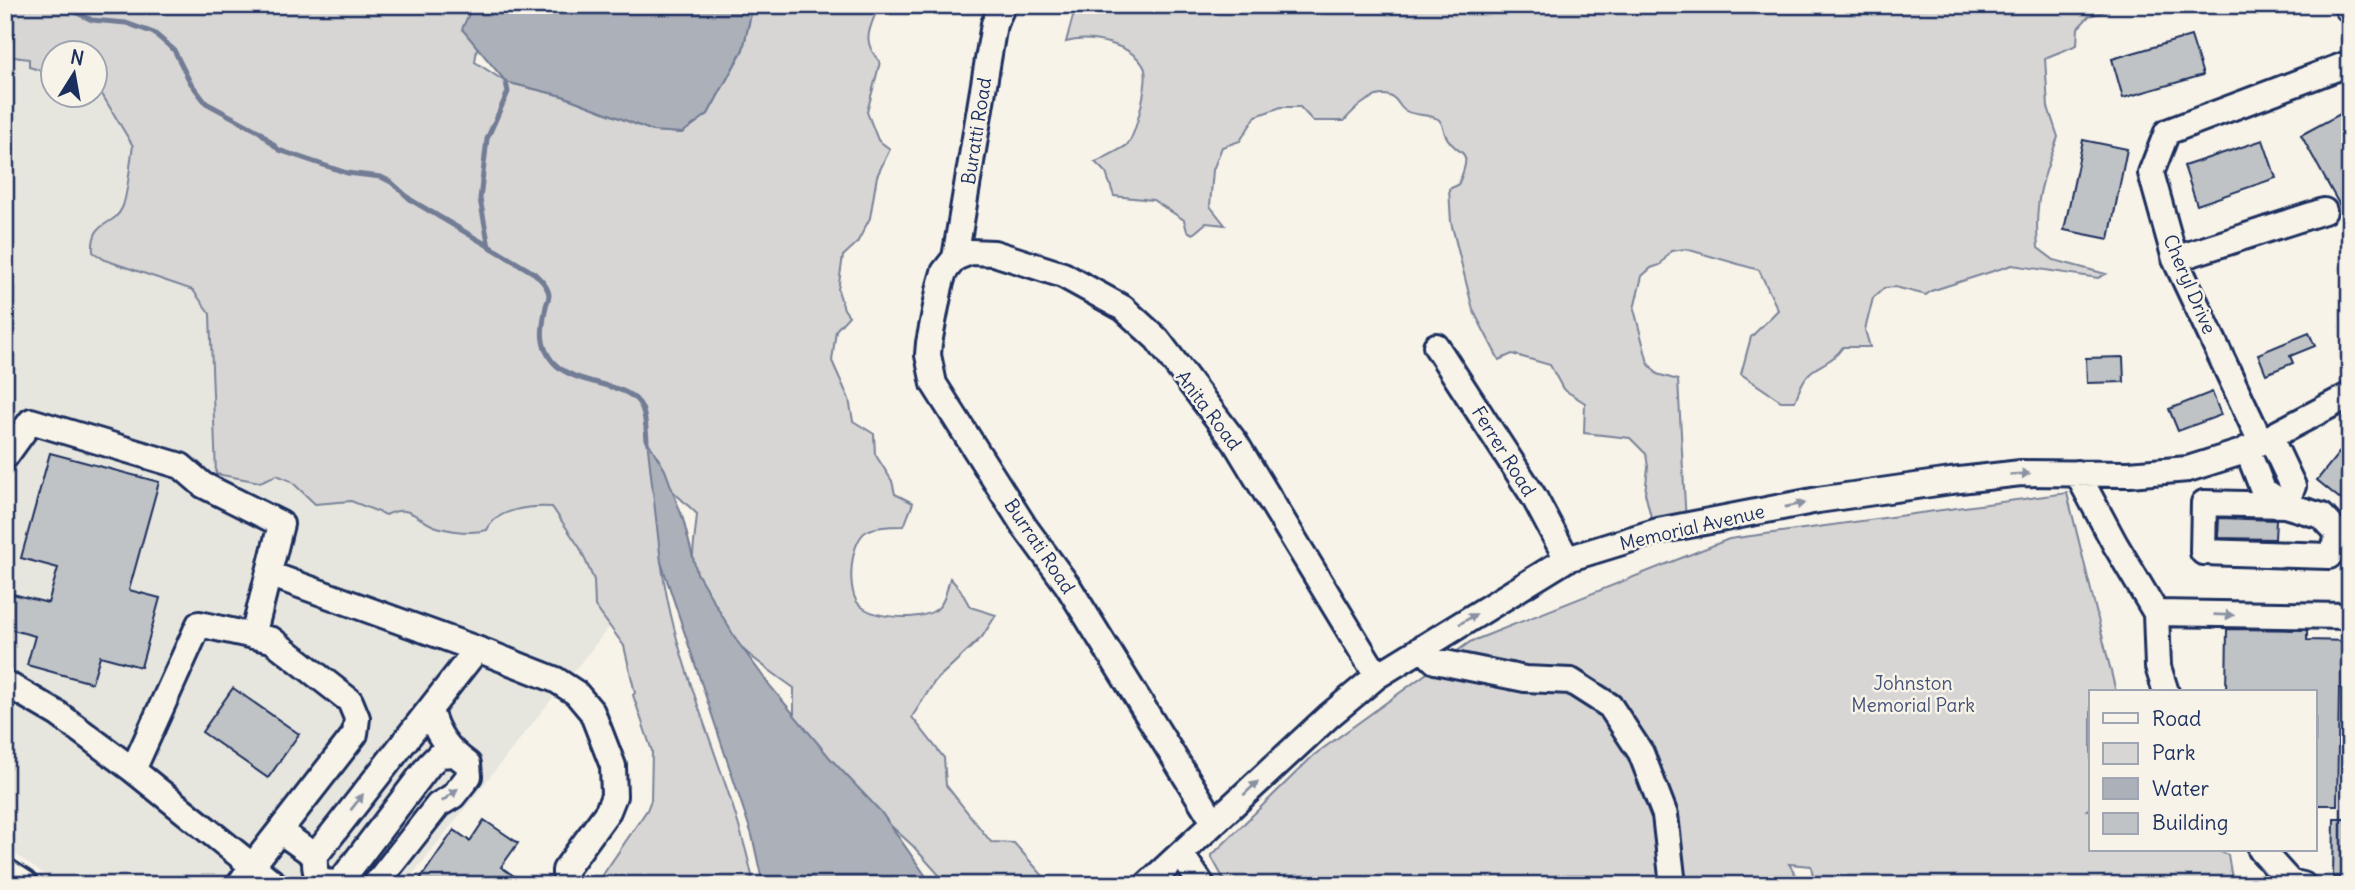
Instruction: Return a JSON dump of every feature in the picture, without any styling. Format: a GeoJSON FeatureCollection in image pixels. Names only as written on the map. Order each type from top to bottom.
{"type":"FeatureCollection","features":[{"type":"Feature","properties":{"kind":"main road"},"geometry":{"type":"LineString","coordinates":[[5,874],[22,885]]}},
{"type":"Feature","properties":{"kind":"street","name":"Buratti Road"},"geometry":{"type":"LineString","coordinates":[[955,258],[994,24],[1003,5]]}},
{"type":"Feature","properties":{"kind":"street","name":"Cheryl Drive"},"geometry":{"type":"LineString","coordinates":[[2285,505],[2263,489],[2259,443],[2175,259],[2151,173],[2167,132],[2350,63]]}},
{"type":"Feature","properties":{"kind":"street"},"geometry":{"type":"LineString","coordinates":[[2175,259],[2324,211]]}},
{"type":"Feature","properties":{"kind":"street","name":"Anita Road"},"geometry":{"type":"LineString","coordinates":[[955,258],[970,252],[994,253],[1063,275],[1123,308],[1157,339],[1235,442],[1377,676]]}},
{"type":"Feature","properties":{"kind":"street","name":"Burrati Road"},"geometry":{"type":"LineString","coordinates":[[955,258],[944,272],[929,343],[928,355],[934,384],[1024,526],[1068,586],[1214,822]]}},
{"type":"Feature","properties":{"kind":"street","name":"Ferrer Road"},"geometry":{"type":"LineString","coordinates":[[1436,346],[1534,497],[1567,559]]}},
{"type":"Feature","properties":{"kind":"street"},"geometry":{"type":"LineString","coordinates":[[2259,443],[2350,395]]}},
{"type":"Feature","properties":{"kind":"street"},"geometry":{"type":"LineString","coordinates":[[5,457],[31,421],[181,466],[203,485],[281,524],[253,636]]}},
{"type":"Feature","properties":{"kind":"street","name":"Memorial Avenue"},"geometry":{"type":"LineString","coordinates":[[1150,884],[1330,715],[1377,676],[1567,559],[1658,531],[1818,500],[2021,473],[2129,474],[2188,469],[2259,443]]}},
{"type":"Feature","properties":{"kind":"street"},"geometry":{"type":"LineString","coordinates":[[2077,473],[2156,613],[2158,667],[2165,690]]}},
{"type":"Feature","properties":{"kind":"street"},"geometry":{"type":"LineString","coordinates":[[2204,503],[2285,505],[2322,516],[2337,532],[2336,546],[2329,556],[2203,552],[2204,503]]}},
{"type":"Feature","properties":{"kind":"street"},"geometry":{"type":"LineString","coordinates":[[269,574],[477,649],[556,680],[576,693],[592,712],[613,766],[614,796],[607,811],[565,870],[565,885]]}},
{"type":"Feature","properties":{"kind":"street"},"geometry":{"type":"LineString","coordinates":[[2156,613],[2350,616]]}},
{"type":"Feature","properties":{"kind":"street"},"geometry":{"type":"LineString","coordinates":[[133,770],[199,624],[272,640],[350,701],[357,718],[355,734],[246,875]]}},
{"type":"Feature","properties":{"kind":"street"},"geometry":{"type":"LineString","coordinates":[[1422,648],[1435,661],[1525,679],[1571,681],[1610,706],[1641,753],[1665,816],[1673,885]]}},
{"type":"Feature","properties":{"kind":"street"},"geometry":{"type":"LineString","coordinates":[[453,754],[439,755],[429,765],[340,882],[328,884],[319,879],[314,871],[315,856],[477,649]]}},
{"type":"Feature","properties":{"kind":"street"},"geometry":{"type":"LineString","coordinates":[[5,683],[58,714],[133,770],[246,875],[276,885]]}},
{"type":"Feature","properties":{"kind":"street"},"geometry":{"type":"LineString","coordinates":[[375,885],[438,805],[453,796],[469,776],[468,764],[453,754],[434,725],[430,709]]}},
{"type":"Feature","properties":{"kind":"street"},"geometry":{"type":"LineString","coordinates":[[280,831],[315,856]]}},
{"type":"Feature","properties":{"kind":"street"},"geometry":{"type":"LineString","coordinates":[[2263,852],[2290,882],[2303,885]]}},
{"type":"Feature","properties":{"kind":"street"},"geometry":{"type":"LineString","coordinates":[[1181,854],[1202,885]]}},
{"type":"Feature","properties":{"kind":"shaded area"},"geometry":{"type":"Polygon","coordinates":[[[8,55],[29,59],[29,67],[38,70],[38,108],[108,108],[108,104],[133,146],[121,209],[99,229],[105,260],[193,290],[210,314],[216,474],[260,482],[277,475],[291,481],[315,504],[351,501],[411,512],[436,526],[491,523],[509,512],[531,506],[552,507],[580,548],[594,580],[595,606],[610,626],[404,885],[59,885],[5,847],[5,57],[8,55]]]}},
{"type":"Feature","properties":{"kind":"green space"},"geometry":{"type":"Polygon","coordinates":[[[5,5],[491,5],[480,28],[475,62],[506,82],[562,96],[653,131],[681,133],[708,114],[743,50],[753,5],[879,5],[870,28],[869,41],[880,62],[867,112],[878,140],[890,149],[877,176],[870,218],[857,243],[843,256],[838,290],[849,316],[836,330],[832,361],[849,399],[853,421],[874,434],[875,454],[892,481],[895,494],[913,503],[904,526],[875,528],[861,536],[852,565],[852,586],[857,602],[863,608],[882,615],[905,617],[926,614],[938,608],[950,578],[970,607],[996,615],[982,637],[935,681],[912,717],[944,758],[946,785],[991,842],[1014,843],[1051,885],[948,885],[913,846],[818,759],[794,720],[794,688],[748,654],[720,628],[699,597],[692,573],[697,514],[663,482],[659,536],[673,625],[730,798],[754,885],[602,885],[598,882],[647,810],[651,800],[652,751],[633,695],[635,693],[624,646],[595,606],[594,580],[580,548],[552,507],[515,510],[498,517],[487,530],[462,532],[437,527],[408,512],[386,515],[351,501],[315,504],[291,481],[277,475],[260,482],[216,474],[210,314],[193,290],[105,260],[93,252],[95,234],[122,208],[133,146],[108,104],[108,38],[38,38],[38,70],[29,67],[29,59],[8,56],[5,51],[5,5]]]}},
{"type":"Feature","properties":{"kind":"green space"},"geometry":{"type":"Polygon","coordinates":[[[1076,5],[2124,5],[2089,16],[2078,28],[2077,45],[2045,58],[2048,107],[2058,137],[2040,191],[2038,248],[2054,260],[2106,274],[2098,278],[2012,265],[1931,291],[1926,295],[1895,287],[1884,288],[1873,298],[1865,330],[1870,347],[1843,347],[1809,374],[1795,401],[1781,401],[1741,374],[1751,337],[1778,310],[1759,270],[1686,249],[1671,251],[1660,265],[1651,268],[1642,276],[1634,309],[1648,363],[1657,374],[1678,380],[1686,523],[1654,529],[1645,493],[1648,467],[1646,454],[1630,438],[1584,433],[1585,403],[1563,389],[1550,365],[1512,354],[1499,360],[1473,310],[1451,222],[1449,189],[1458,185],[1465,157],[1450,142],[1438,119],[1410,113],[1395,99],[1381,95],[1367,100],[1344,121],[1313,121],[1300,107],[1281,107],[1256,116],[1240,141],[1222,147],[1213,170],[1210,206],[1225,225],[1206,223],[1193,234],[1187,231],[1184,220],[1153,200],[1114,196],[1106,173],[1095,162],[1127,145],[1131,139],[1141,106],[1145,73],[1138,59],[1120,47],[1098,41],[1066,42],[1076,5]]]}},
{"type":"Feature","properties":{"kind":"green space","name":"Johnston Memorial Park"},"geometry":{"type":"Polygon","coordinates":[[[2067,493],[2116,690],[2089,690],[2089,852],[2221,852],[2228,855],[2233,885],[1815,885],[1811,866],[1789,864],[1802,885],[1227,885],[1211,856],[1314,755],[1470,642],[1729,539],[2067,493]]]}},
{"type":"Feature","properties":{"kind":"water"},"geometry":{"type":"Polygon","coordinates":[[[473,5],[753,5],[743,49],[708,114],[682,133],[653,131],[563,96],[506,82],[462,29],[473,5]]]}},
{"type":"Feature","properties":{"kind":"water"},"geometry":{"type":"Polygon","coordinates":[[[647,440],[665,470],[683,519],[697,573],[737,641],[830,758],[881,812],[932,885],[763,885],[752,835],[661,562],[647,440]]]}},
{"type":"Feature","properties":{"kind":"building"},"geometry":{"type":"Polygon","coordinates":[[[2191,36],[2203,75],[2123,98],[2112,59],[2191,36]]]}},
{"type":"Feature","properties":{"kind":"building"},"geometry":{"type":"Polygon","coordinates":[[[2340,114],[2350,133],[2350,224],[2301,135],[2340,114]]]}},
{"type":"Feature","properties":{"kind":"building"},"geometry":{"type":"Polygon","coordinates":[[[2083,140],[2127,149],[2109,239],[2064,230],[2083,140]]]}},
{"type":"Feature","properties":{"kind":"building"},"geometry":{"type":"Polygon","coordinates":[[[2263,140],[2276,178],[2197,205],[2184,166],[2263,140]]]}},
{"type":"Feature","properties":{"kind":"building"},"geometry":{"type":"Polygon","coordinates":[[[2309,333],[2315,346],[2290,356],[2293,363],[2266,374],[2258,354],[2309,333]]]}},
{"type":"Feature","properties":{"kind":"building"},"geometry":{"type":"Polygon","coordinates":[[[2123,357],[2124,382],[2087,383],[2086,358],[2123,357]]]}},
{"type":"Feature","properties":{"kind":"building"},"geometry":{"type":"Polygon","coordinates":[[[2212,392],[2221,415],[2178,431],[2169,409],[2212,392]]]}},
{"type":"Feature","properties":{"kind":"building"},"geometry":{"type":"Polygon","coordinates":[[[2350,439],[2350,507],[2317,480],[2350,439]]]}},
{"type":"Feature","properties":{"kind":"building"},"geometry":{"type":"Polygon","coordinates":[[[50,453],[159,482],[129,590],[160,598],[141,667],[100,656],[92,683],[27,665],[35,636],[5,628],[5,592],[48,603],[58,568],[21,558],[50,453]]]}},
{"type":"Feature","properties":{"kind":"building"},"geometry":{"type":"Polygon","coordinates":[[[2219,518],[2276,520],[2275,539],[2218,538],[2219,518]]]}},
{"type":"Feature","properties":{"kind":"building"},"geometry":{"type":"Polygon","coordinates":[[[2227,629],[2307,630],[2307,640],[2350,641],[2350,688],[2339,688],[2337,805],[2316,805],[2316,690],[2226,690],[2227,629]]]}},
{"type":"Feature","properties":{"kind":"building"},"geometry":{"type":"Polygon","coordinates":[[[233,688],[299,734],[268,778],[202,732],[233,688]]]}},
{"type":"Feature","properties":{"kind":"building"},"geometry":{"type":"Polygon","coordinates":[[[2334,819],[2350,819],[2350,877],[2333,877],[2334,819]]]}},
{"type":"Feature","properties":{"kind":"building"},"geometry":{"type":"Polygon","coordinates":[[[484,820],[518,843],[501,867],[527,885],[416,885],[454,830],[470,841],[484,820]]]}},
{"type":"Feature","properties":{"kind":"waterway"},"geometry":{"type":"LineString","coordinates":[[60,5],[92,20],[126,23],[154,33],[174,50],[190,82],[206,103],[260,132],[279,150],[347,173],[381,177],[391,182],[411,200],[534,273],[549,295],[542,336],[548,355],[563,370],[615,388],[636,399],[642,408],[647,440]]}},
{"type":"Feature","properties":{"kind":"waterway"},"geometry":{"type":"LineString","coordinates":[[489,247],[480,199],[487,139],[508,92],[506,82]]}}]}
